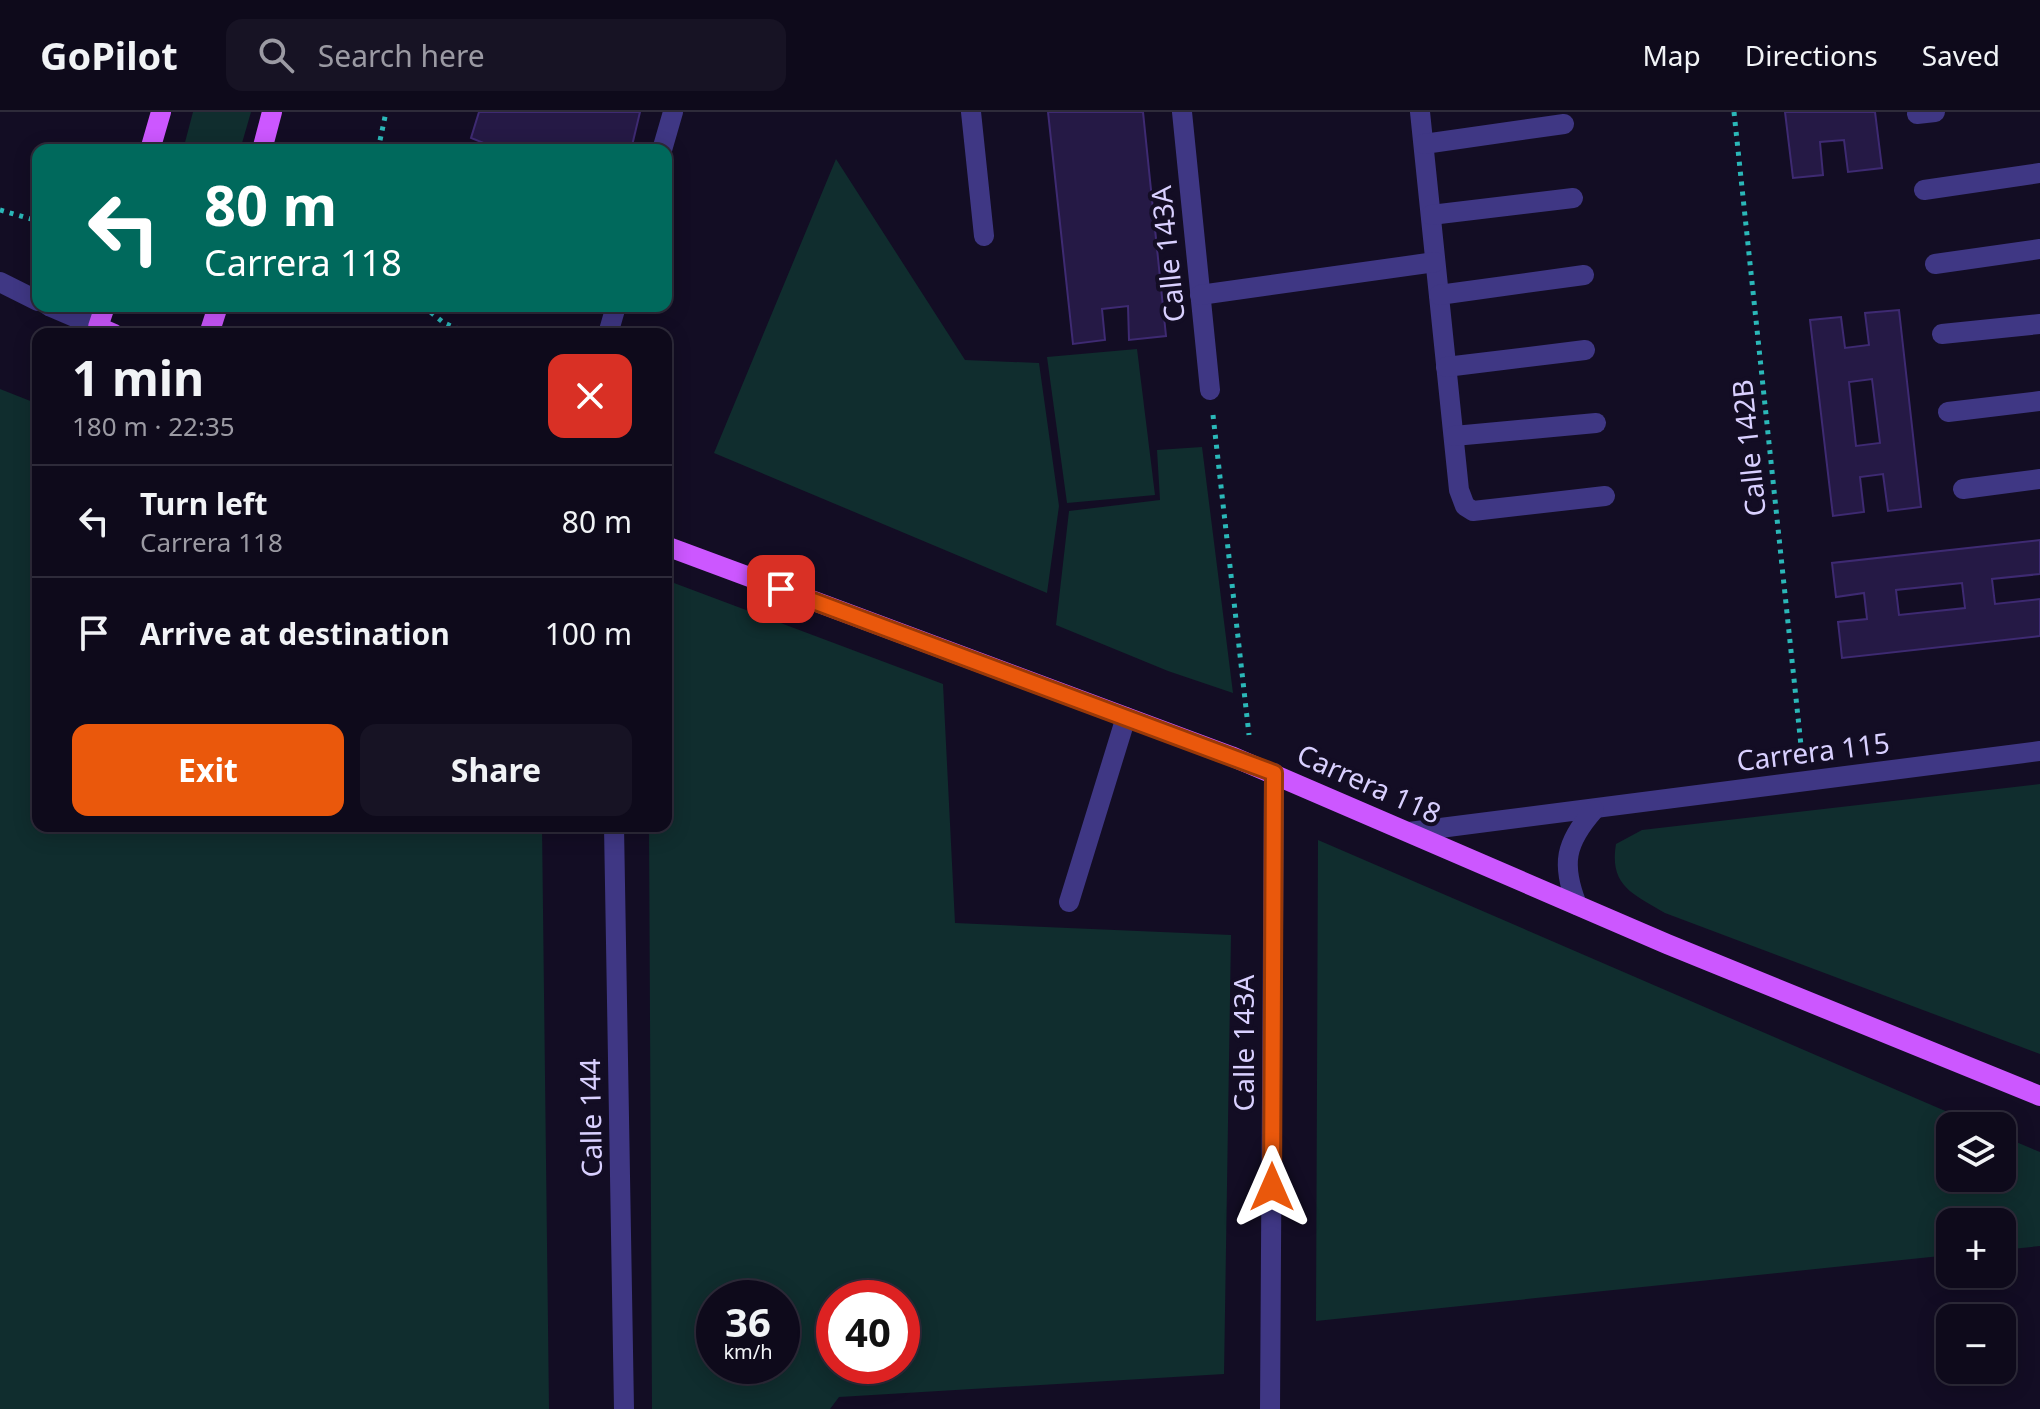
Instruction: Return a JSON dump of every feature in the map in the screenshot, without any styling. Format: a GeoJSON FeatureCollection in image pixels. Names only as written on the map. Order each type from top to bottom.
{"type":"FeatureCollection","features":[{"type":"Feature","properties":{"kind":"main road"},"geometry":{"type":"LineString","coordinates":[[152,144],[161,112]]}},
{"type":"Feature","properties":{"kind":"main road"},"geometry":{"type":"LineString","coordinates":[[264,144],[272,112]]}},
{"type":"Feature","properties":{"kind":"main road","name":"Carrera 118"},"geometry":{"type":"LineString","coordinates":[[672,548],[1274,773],[1907,1045],[2040,1096]]}},
{"type":"Feature","properties":{"kind":"street"},"geometry":{"type":"LineString","coordinates":[[664,144],[673,112]]}},
{"type":"Feature","properties":{"kind":"street"},"geometry":{"type":"LineString","coordinates":[[971,112],[984,236]]}},
{"type":"Feature","properties":{"kind":"street","name":"Calle 143A"},"geometry":{"type":"LineString","coordinates":[[1182,112],[1210,390]]}},
{"type":"Feature","properties":{"kind":"street"},"geometry":{"type":"LineString","coordinates":[[1420,112],[1459,490],[1465,506],[1473,511],[1605,496]]}},
{"type":"Feature","properties":{"kind":"street"},"geometry":{"type":"LineString","coordinates":[[1424,144],[1564,124]]}},
{"type":"Feature","properties":{"kind":"street"},"geometry":{"type":"LineString","coordinates":[[1924,190],[2040,173]]}},
{"type":"Feature","properties":{"kind":"street"},"geometry":{"type":"LineString","coordinates":[[1431,215],[1573,198]]}},
{"type":"Feature","properties":{"kind":"street"},"geometry":{"type":"LineString","coordinates":[[1935,264],[2040,249]]}},
{"type":"Feature","properties":{"kind":"street"},"geometry":{"type":"LineString","coordinates":[[1200,295],[1435,262]]}},
{"type":"Feature","properties":{"kind":"street"},"geometry":{"type":"LineString","coordinates":[[1439,295],[1584,275]]}},
{"type":"Feature","properties":{"kind":"street"},"geometry":{"type":"LineString","coordinates":[[0,282],[32,298]]}},
{"type":"Feature","properties":{"kind":"street"},"geometry":{"type":"LineString","coordinates":[[63,312],[101,328]]}},
{"type":"Feature","properties":{"kind":"street"},"geometry":{"type":"LineString","coordinates":[[1942,334],[2040,324]]}},
{"type":"Feature","properties":{"kind":"street"},"geometry":{"type":"LineString","coordinates":[[1446,367],[1585,350]]}},
{"type":"Feature","properties":{"kind":"street"},"geometry":{"type":"LineString","coordinates":[[1948,412],[2040,401]]}},
{"type":"Feature","properties":{"kind":"street"},"geometry":{"type":"LineString","coordinates":[[1454,436],[1596,423]]}},
{"type":"Feature","properties":{"kind":"street"},"geometry":{"type":"LineString","coordinates":[[1963,489],[2040,479]]}},
{"type":"Feature","properties":{"kind":"street"},"geometry":{"type":"LineString","coordinates":[[1069,902],[1126,717]]}},
{"type":"Feature","properties":{"kind":"street","name":"Carrera 115"},"geometry":{"type":"LineString","coordinates":[[1409,832],[2040,751]]}},
{"type":"Feature","properties":{"kind":"street","name":"Calle 143A"},"geometry":{"type":"LineString","coordinates":[[1270,1409],[1274,773]]}},
{"type":"Feature","properties":{"kind":"street"},"geometry":{"type":"LineString","coordinates":[[1577,905],[1568,881],[1568,854],[1577,830],[1594,810]]}},
{"type":"Feature","properties":{"kind":"street","name":"Calle 144"},"geometry":{"type":"LineString","coordinates":[[614,832],[624,1409]]}},
{"type":"Feature","properties":{"kind":"path"},"geometry":{"type":"LineString","coordinates":[[379,144],[386,112]]}},
{"type":"Feature","properties":{"kind":"path","name":"Calle 142B"},"geometry":{"type":"LineString","coordinates":[[1734,112],[1804,781]]}},
{"type":"Feature","properties":{"kind":"path"},"geometry":{"type":"LineString","coordinates":[[0,210],[32,219]]}},
{"type":"Feature","properties":{"kind":"path"},"geometry":{"type":"LineString","coordinates":[[430,312],[456,328]]}},
{"type":"Feature","properties":{"kind":"path"},"geometry":{"type":"LineString","coordinates":[[1210,390],[1253,765]]}},
{"type":"Feature","properties":{"kind":"green space"},"geometry":{"type":"Polygon","coordinates":[[[193,112],[251,112],[242,144],[185,144],[193,112]]]}},
{"type":"Feature","properties":{"kind":"green space"},"geometry":{"type":"Polygon","coordinates":[[[836,159],[965,360],[1039,363],[1059,506],[1047,593],[714,453],[836,159]]]}},
{"type":"Feature","properties":{"kind":"green space"},"geometry":{"type":"Polygon","coordinates":[[[1137,349],[1155,495],[1067,503],[1047,357],[1137,349]]]}},
{"type":"Feature","properties":{"kind":"green space"},"geometry":{"type":"Polygon","coordinates":[[[0,389],[32,402],[32,832],[542,832],[549,1409],[0,1409],[0,389]]]}},
{"type":"Feature","properties":{"kind":"green space"},"geometry":{"type":"Polygon","coordinates":[[[1202,447],[1233,693],[1168,671],[1056,625],[1069,511],[1160,500],[1157,450],[1202,447]]]}},
{"type":"Feature","properties":{"kind":"green space"},"geometry":{"type":"Polygon","coordinates":[[[672,582],[943,684],[955,923],[1231,935],[1224,1374],[839,1397],[830,1409],[652,1409],[649,832],[672,832],[672,582]]]}},
{"type":"Feature","properties":{"kind":"green space"},"geometry":{"type":"Polygon","coordinates":[[[2040,784],[2040,1054],[1665,913],[1626,887],[1616,870],[1616,844],[1642,830],[2040,784]]]}},
{"type":"Feature","properties":{"kind":"green space"},"geometry":{"type":"Polygon","coordinates":[[[1318,840],[1948,1112],[1936,1112],[1936,1192],[2016,1192],[2016,1142],[2040,1152],[2040,1246],[2016,1249],[2016,1208],[1936,1208],[1936,1256],[1316,1321],[1318,840]]]}},
{"type":"Feature","properties":{"kind":"building"},"geometry":{"type":"Polygon","coordinates":[[[479,112],[640,112],[632,144],[486,144],[471,138],[479,112]]]}},
{"type":"Feature","properties":{"kind":"building"},"geometry":{"type":"Polygon","coordinates":[[[1048,112],[1143,112],[1166,336],[1129,340],[1128,306],[1102,309],[1105,340],[1073,344],[1048,112]]]}},
{"type":"Feature","properties":{"kind":"building"},"geometry":{"type":"Polygon","coordinates":[[[1785,112],[1875,112],[1882,168],[1848,172],[1844,140],[1820,142],[1823,175],[1793,178],[1785,112]]]}},
{"type":"Feature","properties":{"kind":"building"},"geometry":{"type":"Polygon","coordinates":[[[1899,310],[1921,507],[1888,511],[1883,474],[1860,477],[1864,512],[1833,516],[1810,320],[1841,317],[1845,348],[1869,345],[1865,313],[1899,310]],[[1872,379],[1849,382],[1856,446],[1880,443],[1872,379]]]}},
{"type":"Feature","properties":{"kind":"building"},"geometry":{"type":"Polygon","coordinates":[[[2040,540],[2040,574],[1992,579],[1995,604],[2040,599],[2040,636],[1842,658],[1838,622],[1867,619],[1864,593],[1836,597],[1832,563],[2040,540]],[[1962,583],[1896,590],[1899,615],[1965,608],[1962,583]]]}},
{"type":"Feature","properties":{"kind":"route"},"geometry":{"type":"LineString","coordinates":[[781,589],[1274,773],[1272,1187]]}}]}
